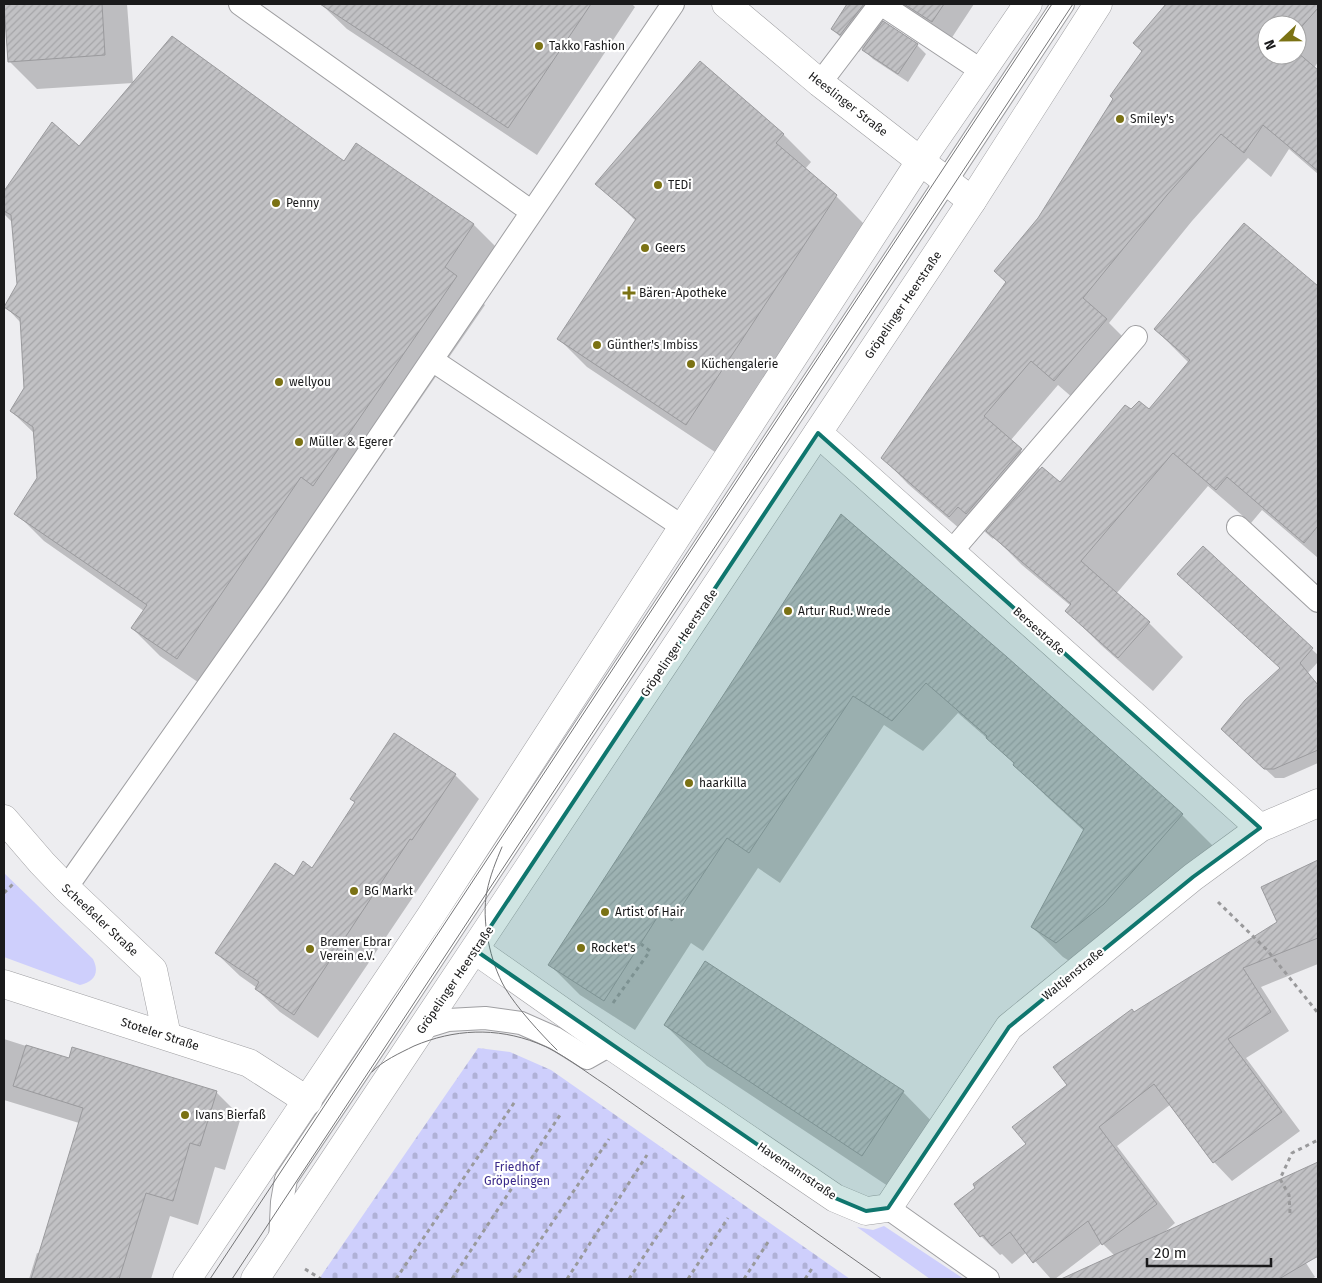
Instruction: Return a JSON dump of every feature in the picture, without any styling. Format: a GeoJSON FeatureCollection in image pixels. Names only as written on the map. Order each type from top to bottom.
{"type":"FeatureCollection","features":[{"type":"Feature","properties":{"kind":"main road","name":"Heeslinger Straße"},"geometry":{"type":"LineString","coordinates":[[726,4],[820,82],[972,201]]}},
{"type":"Feature","properties":{"kind":"main road"},"geometry":{"type":"LineString","coordinates":[[187,1279],[430,917],[921,160],[1028,4]]}},
{"type":"Feature","properties":{"kind":"main road","name":"Gröpelinger Heerstraße"},"geometry":{"type":"LineString","coordinates":[[255,1279],[972,201],[1098,4]]}},
{"type":"Feature","properties":{"kind":"main road","name":"Bersestraße"},"geometry":{"type":"LineString","coordinates":[[818,433],[1260,828]]}},
{"type":"Feature","properties":{"kind":"main road","name":"Waltjenstraße"},"geometry":{"type":"LineString","coordinates":[[888,1208],[1009,1027],[1193,877],[1260,828],[1318,803]]}},
{"type":"Feature","properties":{"kind":"main road","name":"Scheeßeler Straße"},"geometry":{"type":"LineString","coordinates":[[4,819],[66,888],[153,970],[167,1036]]}},
{"type":"Feature","properties":{"kind":"main road","name":"Havemannstraße"},"geometry":{"type":"LineString","coordinates":[[475,950],[835,1198],[866,1210],[888,1208]]}},
{"type":"Feature","properties":{"kind":"main road","name":"Stoteler Straße"},"geometry":{"type":"LineString","coordinates":[[4,984],[249,1063],[308,1101]]}},
{"type":"Feature","properties":{"kind":"lane"},"geometry":{"type":"LineString","coordinates":[[240,4],[532,212]]}},
{"type":"Feature","properties":{"kind":"lane"},"geometry":{"type":"LineString","coordinates":[[66,888],[274,591],[673,4]]}},
{"type":"Feature","properties":{"kind":"lane"},"geometry":{"type":"LineString","coordinates":[[820,82],[881,4],[982,71]]}},
{"type":"Feature","properties":{"kind":"lane"},"geometry":{"type":"LineString","coordinates":[[280,1242],[282,1202],[286,1179],[1063,4]]}},
{"type":"Feature","properties":{"kind":"lane"},"geometry":{"type":"LineString","coordinates":[[951,552],[1136,337]]}},
{"type":"Feature","properties":{"kind":"lane"},"geometry":{"type":"LineString","coordinates":[[432,360],[683,527]]}},
{"type":"Feature","properties":{"kind":"lane"},"geometry":{"type":"LineString","coordinates":[[1238,527],[1318,601]]}},
{"type":"Feature","properties":{"kind":"lane"},"geometry":{"type":"LineString","coordinates":[[422,1028],[448,1020],[485,1018],[521,1023],[555,1038],[587,1058],[601,1038]]}},
{"type":"Feature","properties":{"kind":"lane"},"geometry":{"type":"LineString","coordinates":[[888,1208],[988,1279]]}},
{"type":"Feature","properties":{"kind":"path"},"geometry":{"type":"LineString","coordinates":[[1193,877],[1267,950],[1318,1013]]}},
{"type":"Feature","properties":{"kind":"path"},"geometry":{"type":"LineString","coordinates":[[601,1038],[650,951],[641,944]]}},
{"type":"Feature","properties":{"kind":"path"},"geometry":{"type":"LineString","coordinates":[[396,1279],[516,1100]]}},
{"type":"Feature","properties":{"kind":"path"},"geometry":{"type":"LineString","coordinates":[[452,1279],[562,1112]]}},
{"type":"Feature","properties":{"kind":"path"},"geometry":{"type":"LineString","coordinates":[[514,1279],[609,1139]]}},
{"type":"Feature","properties":{"kind":"path"},"geometry":{"type":"LineString","coordinates":[[1290,1213],[1289,1195],[1280,1179],[1292,1153],[1318,1140]]}},
{"type":"Feature","properties":{"kind":"path"},"geometry":{"type":"LineString","coordinates":[[567,1279],[647,1155]]}},
{"type":"Feature","properties":{"kind":"path"},"geometry":{"type":"LineString","coordinates":[[629,1279],[686,1192]]}},
{"type":"Feature","properties":{"kind":"path"},"geometry":{"type":"LineString","coordinates":[[688,1279],[728,1218]]}},
{"type":"Feature","properties":{"kind":"path"},"geometry":{"type":"LineString","coordinates":[[744,1279],[770,1239]]}},
{"type":"Feature","properties":{"kind":"path"},"geometry":{"type":"LineString","coordinates":[[805,1279],[813,1267]]}},
{"type":"Feature","properties":{"kind":"path"},"geometry":{"type":"LineString","coordinates":[[308,1270],[321,1279]]}},
{"type":"Feature","properties":{"kind":"highlighted area"},"geometry":{"type":"Polygon","coordinates":[[[818,433],[1260,828],[1193,877],[1009,1027],[888,1208],[866,1211],[835,1198],[475,950],[818,433]]]}},
{"type":"Feature","properties":{"kind":"green space"},"geometry":{"type":"Polygon","coordinates":[[[4,873],[93,959],[96,973],[89,982],[80,985],[4,957],[4,873]]]}},
{"type":"Feature","properties":{"kind":"green space","name":"Friedhof Gröpelingen"},"geometry":{"type":"Polygon","coordinates":[[[478,1048],[510,1052],[551,1070],[850,1279],[319,1279],[478,1048]]]}},
{"type":"Feature","properties":{"kind":"green space"},"geometry":{"type":"Polygon","coordinates":[[[884,1226],[964,1279],[930,1279],[857,1227],[873,1230],[884,1226]]]}},
{"type":"Feature","properties":{"kind":"building"},"geometry":{"type":"Polygon","coordinates":[[[4,4],[102,4],[105,55],[8,62],[4,4]]]}},
{"type":"Feature","properties":{"kind":"building"},"geometry":{"type":"Polygon","coordinates":[[[320,4],[591,4],[508,128],[320,4]]]}},
{"type":"Feature","properties":{"kind":"building"},"geometry":{"type":"Polygon","coordinates":[[[847,4],[864,4],[840,35],[831,29],[847,4]]]}},
{"type":"Feature","properties":{"kind":"building"},"geometry":{"type":"Polygon","coordinates":[[[904,4],[944,4],[932,22],[904,4]]]}},
{"type":"Feature","properties":{"kind":"building"},"geometry":{"type":"Polygon","coordinates":[[[1166,4],[1318,4],[1318,8],[1307,21],[1307,15],[1257,15],[1257,65],[1307,65],[1307,61],[1318,70],[1318,171],[1263,125],[1244,153],[1221,134],[1167,195],[1083,298],[1107,319],[1054,381],[1031,361],[984,416],[1022,449],[966,514],[958,507],[949,517],[881,458],[1006,282],[994,271],[1038,218],[1113,99],[1110,96],[1142,51],[1133,43],[1166,4]]]}},
{"type":"Feature","properties":{"kind":"building"},"geometry":{"type":"Polygon","coordinates":[[[883,21],[918,44],[898,74],[862,50],[883,21]]]}},
{"type":"Feature","properties":{"kind":"building"},"geometry":{"type":"Polygon","coordinates":[[[172,36],[344,161],[356,143],[474,224],[445,267],[457,276],[313,486],[301,477],[177,659],[131,628],[147,605],[14,514],[37,478],[33,427],[10,411],[24,388],[20,318],[4,307],[17,284],[11,215],[4,211],[4,191],[52,122],[79,146],[172,36]]]}},
{"type":"Feature","properties":{"kind":"building"},"geometry":{"type":"Polygon","coordinates":[[[700,61],[784,134],[776,143],[837,195],[686,425],[557,339],[636,219],[595,184],[700,61]]]}},
{"type":"Feature","properties":{"kind":"building"},"geometry":{"type":"Polygon","coordinates":[[[1244,223],[1318,286],[1318,526],[1304,543],[1227,477],[1216,490],[1173,453],[1081,561],[1150,622],[1118,658],[1065,611],[1071,604],[986,531],[1042,467],[1060,482],[1125,405],[1131,409],[1139,401],[1149,409],[1190,360],[1154,329],[1244,223]]]}},
{"type":"Feature","properties":{"kind":"building"},"geometry":{"type":"Polygon","coordinates":[[[841,514],[1007,657],[1183,814],[1104,904],[1056,943],[1031,927],[1084,829],[1013,765],[1014,763],[986,738],[987,736],[926,683],[892,721],[853,696],[749,853],[727,838],[672,921],[660,913],[604,1001],[548,965],[841,514]]]}},
{"type":"Feature","properties":{"kind":"building"},"geometry":{"type":"Polygon","coordinates":[[[1203,546],[1313,648],[1300,663],[1318,685],[1318,750],[1274,769],[1264,769],[1221,729],[1245,700],[1280,668],[1177,574],[1203,546]]]}},
{"type":"Feature","properties":{"kind":"building"},"geometry":{"type":"Polygon","coordinates":[[[394,733],[456,774],[412,840],[410,839],[294,1015],[255,989],[259,982],[215,953],[275,863],[294,876],[303,861],[312,868],[355,802],[350,799],[394,733]]]}},
{"type":"Feature","properties":{"kind":"building"},"geometry":{"type":"Polygon","coordinates":[[[1318,860],[1318,938],[1243,968],[1271,1012],[1228,1039],[1282,1112],[1213,1163],[1154,1084],[1099,1127],[1157,1204],[1102,1245],[1088,1221],[1033,1263],[1010,1232],[992,1246],[983,1235],[980,1237],[954,1204],[975,1188],[973,1184],[1026,1144],[1012,1127],[1067,1085],[1053,1067],[1132,1009],[1134,1012],[1277,922],[1261,887],[1318,860]]]}},
{"type":"Feature","properties":{"kind":"building"},"geometry":{"type":"Polygon","coordinates":[[[705,961],[904,1091],[862,1156],[664,1025],[705,961]]]}},
{"type":"Feature","properties":{"kind":"building"},"geometry":{"type":"Polygon","coordinates":[[[26,1045],[69,1058],[72,1047],[217,1091],[200,1146],[190,1143],[173,1201],[146,1193],[119,1279],[31,1279],[83,1108],[13,1086],[26,1045]]]}},
{"type":"Feature","properties":{"kind":"building"},"geometry":{"type":"Polygon","coordinates":[[[1318,1162],[1318,1256],[1279,1279],[1061,1279],[1318,1162]]]}},
{"type":"Feature","properties":{"kind":"tram line"},"geometry":{"type":"LineString","coordinates":[[210,1279],[1052,4]]}},
{"type":"Feature","properties":{"kind":"tram line"},"geometry":{"type":"LineString","coordinates":[[232,1279],[1073,4]]}},
{"type":"Feature","properties":{"kind":"tram line"},"geometry":{"type":"LineString","coordinates":[[502,847],[495,863],[485,902],[486,928],[491,954],[500,978],[510,996],[557,1050]]}},
{"type":"Feature","properties":{"kind":"tram line"},"geometry":{"type":"LineString","coordinates":[[372,1072],[397,1054],[414,1046],[429,1040],[460,1033],[491,1032],[506,1034],[537,1043],[564,1057],[606,1085],[882,1279]]}},
{"type":"Feature","properties":{"kind":"place","name":"Takko Fashion"},"geometry":{"type":"Point","coordinates":[539,46]}},
{"type":"Feature","properties":{"kind":"place","name":"Smiley's"},"geometry":{"type":"Point","coordinates":[1120,119]}},
{"type":"Feature","properties":{"kind":"place","name":"TEDi"},"geometry":{"type":"Point","coordinates":[658,185]}},
{"type":"Feature","properties":{"kind":"place","name":"Penny"},"geometry":{"type":"Point","coordinates":[276,203]}},
{"type":"Feature","properties":{"kind":"place","name":"Geers"},"geometry":{"type":"Point","coordinates":[645,248]}},
{"type":"Feature","properties":{"kind":"place","name":"Bären-Apotheke"},"geometry":{"type":"Point","coordinates":[629,293]}},
{"type":"Feature","properties":{"kind":"place","name":"Günther's Imbiss"},"geometry":{"type":"Point","coordinates":[597,345]}},
{"type":"Feature","properties":{"kind":"place","name":"Küchengalerie"},"geometry":{"type":"Point","coordinates":[691,364]}},
{"type":"Feature","properties":{"kind":"place","name":"wellyou"},"geometry":{"type":"Point","coordinates":[279,382]}},
{"type":"Feature","properties":{"kind":"place","name":"Müller & Egerer"},"geometry":{"type":"Point","coordinates":[299,442]}},
{"type":"Feature","properties":{"kind":"place","name":"Artur Rud. Wrede"},"geometry":{"type":"Point","coordinates":[788,611]}},
{"type":"Feature","properties":{"kind":"place","name":"haarkilla"},"geometry":{"type":"Point","coordinates":[689,783]}},
{"type":"Feature","properties":{"kind":"place","name":"BG Markt"},"geometry":{"type":"Point","coordinates":[354,891]}},
{"type":"Feature","properties":{"kind":"place","name":"Artist of Hair"},"geometry":{"type":"Point","coordinates":[605,912]}},
{"type":"Feature","properties":{"kind":"place","name":"Rocket's"},"geometry":{"type":"Point","coordinates":[581,948]}},
{"type":"Feature","properties":{"kind":"place","name":"Bremer Ebrar Verein e.V."},"geometry":{"type":"Point","coordinates":[310,949]}},
{"type":"Feature","properties":{"kind":"place","name":"Ivans Bierfaß"},"geometry":{"type":"Point","coordinates":[185,1115]}}]}
